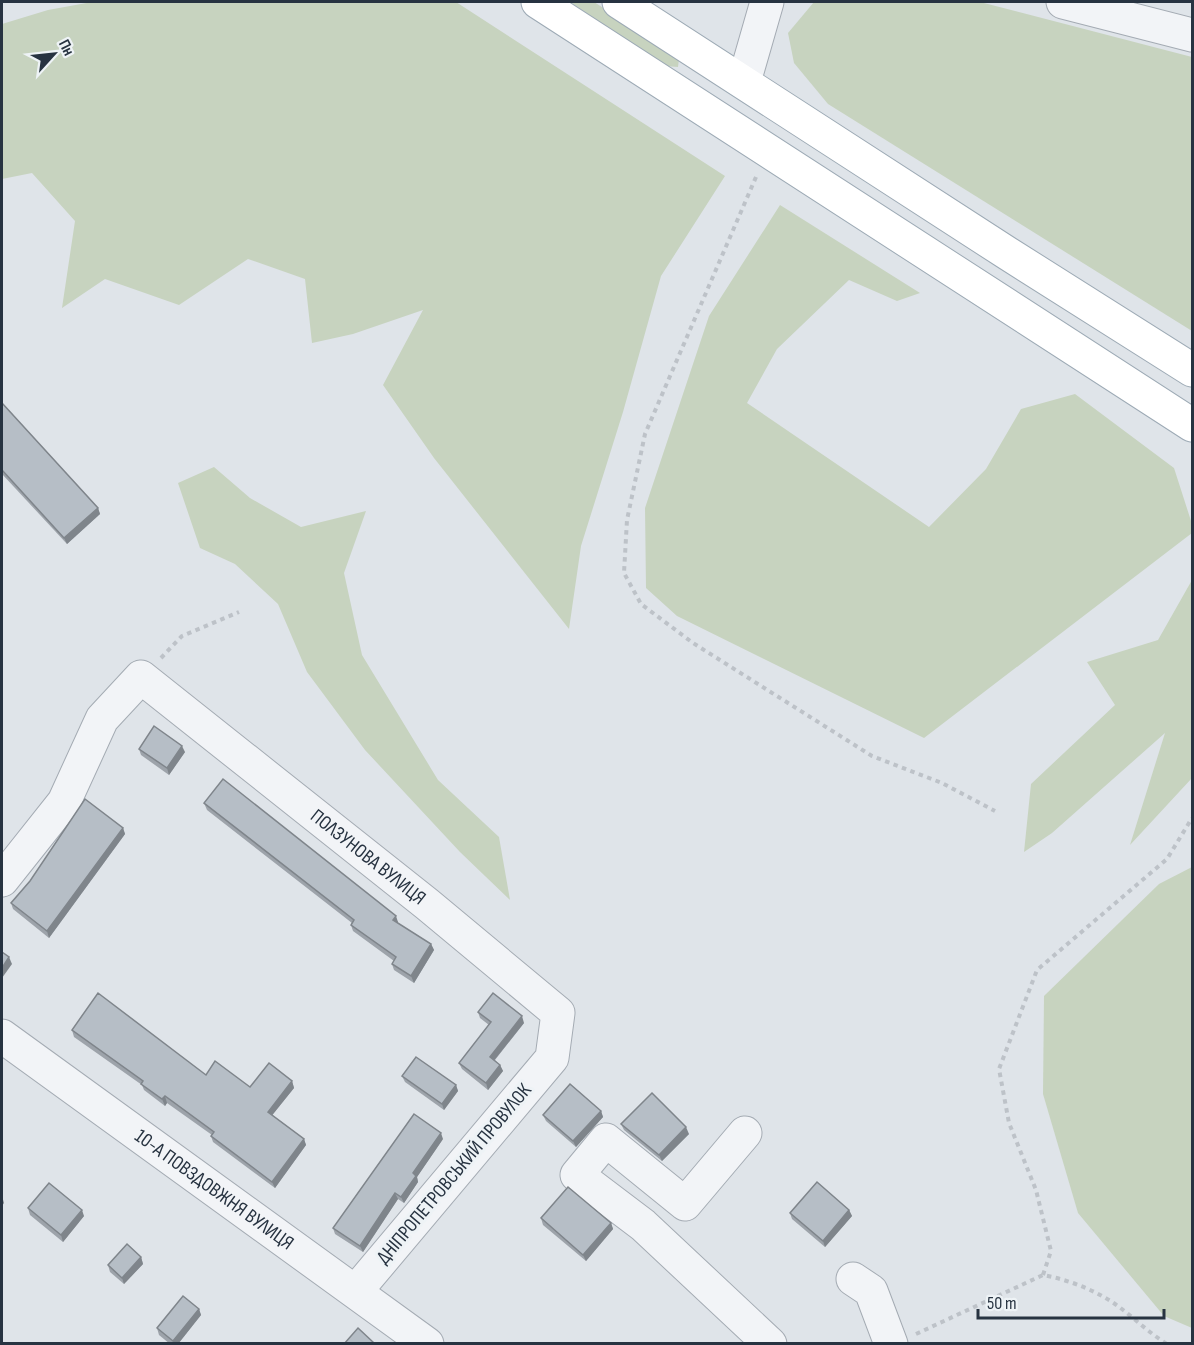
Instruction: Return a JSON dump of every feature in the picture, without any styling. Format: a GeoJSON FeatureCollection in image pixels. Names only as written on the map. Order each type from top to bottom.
{"type":"FeatureCollection","features":[{"type":"Feature","properties":{"kind":"main road"},"geometry":{"type":"LineString","coordinates":[[538,2],[1192,425]]}},
{"type":"Feature","properties":{"kind":"main road"},"geometry":{"type":"LineString","coordinates":[[619,2],[1192,370]]}},
{"type":"Feature","properties":{"kind":"street"},"geometry":{"type":"LineString","coordinates":[[744,82],[767,2]]}},
{"type":"Feature","properties":{"kind":"street"},"geometry":{"type":"LineString","coordinates":[[1063,2],[1192,35]]}},
{"type":"Feature","properties":{"kind":"street"},"geometry":{"type":"LineString","coordinates":[[2,880],[64,802],[102,719],[141,677]]}},
{"type":"Feature","properties":{"kind":"street","name":"ПОЛЗУНОВА ВУЛИЦЯ"},"geometry":{"type":"LineString","coordinates":[[141,677],[427,904],[558,1013],[552,1058]]}},
{"type":"Feature","properties":{"kind":"street","name":"10-А ПОВЗДОВЖНЯ ВУЛИЦЯ"},"geometry":{"type":"LineString","coordinates":[[2,1036],[427,1344]]}},
{"type":"Feature","properties":{"kind":"street","name":"ДНІПРОПЕТРОВСЬКИЙ ПРОВУЛОК"},"geometry":{"type":"LineString","coordinates":[[356,1291],[552,1058]]}},
{"type":"Feature","properties":{"kind":"street"},"geometry":{"type":"LineString","coordinates":[[745,1133],[685,1204],[606,1140],[577,1175],[643,1225],[770,1344]]}},
{"type":"Feature","properties":{"kind":"street"},"geometry":{"type":"LineString","coordinates":[[853,1279],[871,1291],[899,1341]]}},
{"type":"Feature","properties":{"kind":"path"},"geometry":{"type":"LineString","coordinates":[[768,152],[706,288],[645,434],[627,520],[624,573],[641,604],[693,643],[872,756],[942,783],[994,811]]}},
{"type":"Feature","properties":{"kind":"path"},"geometry":{"type":"LineString","coordinates":[[141,677],[182,636],[239,612]]}},
{"type":"Feature","properties":{"kind":"path"},"geometry":{"type":"LineString","coordinates":[[1043,1275],[1051,1251],[1036,1190],[1009,1123],[999,1069],[1037,970],[1167,859],[1192,818]]}},
{"type":"Feature","properties":{"kind":"path"},"geometry":{"type":"LineString","coordinates":[[899,1341],[1043,1275],[1064,1279],[1103,1296],[1167,1344]]}},
{"type":"Feature","properties":{"kind":"green space"},"geometry":{"type":"Polygon","coordinates":[[[92,2],[456,2],[725,176],[661,276],[623,412],[581,546],[569,629],[434,458],[383,385],[423,310],[353,334],[312,343],[305,279],[248,259],[179,305],[105,279],[62,308],[75,221],[32,173],[2,179],[2,24],[48,10],[92,2]]]}},
{"type":"Feature","properties":{"kind":"green space"},"geometry":{"type":"Polygon","coordinates":[[[570,2],[594,2],[673,52],[679,59],[678,67],[665,66],[570,2]]]}},
{"type":"Feature","properties":{"kind":"green space"},"geometry":{"type":"Polygon","coordinates":[[[814,2],[980,2],[1192,57],[1192,331],[828,104],[794,63],[788,33],[814,2]]]}},
{"type":"Feature","properties":{"kind":"green space"},"geometry":{"type":"Polygon","coordinates":[[[780,205],[920,293],[897,301],[849,280],[777,349],[747,403],[929,527],[986,469],[1021,409],[1075,394],[1174,468],[1192,524],[1192,533],[924,738],[677,616],[646,588],[645,508],[709,316],[780,205]]]}},
{"type":"Feature","properties":{"kind":"green space"},"geometry":{"type":"Polygon","coordinates":[[[214,467],[250,498],[301,527],[366,511],[344,573],[362,655],[438,780],[499,837],[510,900],[460,852],[365,750],[307,672],[278,604],[235,564],[200,548],[178,483],[214,467]]]}},
{"type":"Feature","properties":{"kind":"green space"},"geometry":{"type":"Polygon","coordinates":[[[1192,580],[1192,778],[1130,845],[1165,733],[1052,833],[1024,852],[1031,784],[1115,705],[1087,662],[1158,640],[1192,580]]]}},
{"type":"Feature","properties":{"kind":"green space"},"geometry":{"type":"Polygon","coordinates":[[[1192,867],[1192,1328],[1164,1316],[1078,1213],[1043,1094],[1044,996],[1159,884],[1192,867]]]}},
{"type":"Feature","properties":{"kind":"building"},"geometry":{"type":"Polygon","coordinates":[[[2,403],[98,508],[64,538],[2,470],[2,403]]]}},
{"type":"Feature","properties":{"kind":"building"},"geometry":{"type":"Polygon","coordinates":[[[154,726],[182,746],[167,768],[139,749],[154,726]]]}},
{"type":"Feature","properties":{"kind":"building"},"geometry":{"type":"Polygon","coordinates":[[[223,779],[396,916],[393,920],[431,944],[411,976],[392,964],[396,957],[351,925],[354,920],[204,803],[223,779]]]}},
{"type":"Feature","properties":{"kind":"building"},"geometry":{"type":"Polygon","coordinates":[[[85,799],[123,828],[47,931],[11,903],[30,881],[85,799]]]}},
{"type":"Feature","properties":{"kind":"building"},"geometry":{"type":"Polygon","coordinates":[[[2,952],[9,957],[2,968],[2,952]]]}},
{"type":"Feature","properties":{"kind":"building"},"geometry":{"type":"Polygon","coordinates":[[[98,993],[206,1075],[215,1061],[250,1087],[269,1063],[292,1081],[268,1112],[304,1139],[272,1182],[211,1136],[214,1132],[165,1096],[162,1099],[141,1084],[143,1081],[72,1030],[98,993]]]}},
{"type":"Feature","properties":{"kind":"building"},"geometry":{"type":"Polygon","coordinates":[[[493,993],[522,1016],[490,1057],[500,1065],[486,1083],[459,1063],[491,1022],[478,1012],[493,993]]]}},
{"type":"Feature","properties":{"kind":"building"},"geometry":{"type":"Polygon","coordinates":[[[416,1057],[456,1085],[442,1104],[402,1076],[416,1057]]]}},
{"type":"Feature","properties":{"kind":"building"},"geometry":{"type":"Polygon","coordinates":[[[570,1084],[601,1111],[573,1141],[543,1115],[570,1084]]]}},
{"type":"Feature","properties":{"kind":"building"},"geometry":{"type":"Polygon","coordinates":[[[652,1093],[686,1127],[659,1155],[621,1124],[652,1093]]]}},
{"type":"Feature","properties":{"kind":"building"},"geometry":{"type":"Polygon","coordinates":[[[414,1114],[441,1133],[413,1173],[416,1176],[401,1197],[395,1193],[360,1246],[333,1228],[414,1114]]]}},
{"type":"Feature","properties":{"kind":"building"},"geometry":{"type":"Polygon","coordinates":[[[817,1182],[849,1210],[823,1241],[790,1213],[817,1182]]]}},
{"type":"Feature","properties":{"kind":"building"},"geometry":{"type":"Polygon","coordinates":[[[49,1183],[82,1210],[61,1235],[28,1208],[49,1183]]]}},
{"type":"Feature","properties":{"kind":"building"},"geometry":{"type":"Polygon","coordinates":[[[568,1187],[611,1223],[583,1255],[541,1218],[568,1187]]]}},
{"type":"Feature","properties":{"kind":"building"},"geometry":{"type":"Polygon","coordinates":[[[127,1244],[141,1257],[122,1278],[108,1265],[127,1244]]]}},
{"type":"Feature","properties":{"kind":"building"},"geometry":{"type":"Polygon","coordinates":[[[183,1296],[199,1309],[173,1341],[157,1328],[183,1296]]]}},
{"type":"Feature","properties":{"kind":"building"},"geometry":{"type":"Polygon","coordinates":[[[358,1328],[374,1343],[373,1344],[344,1344],[358,1328]]]}}]}
